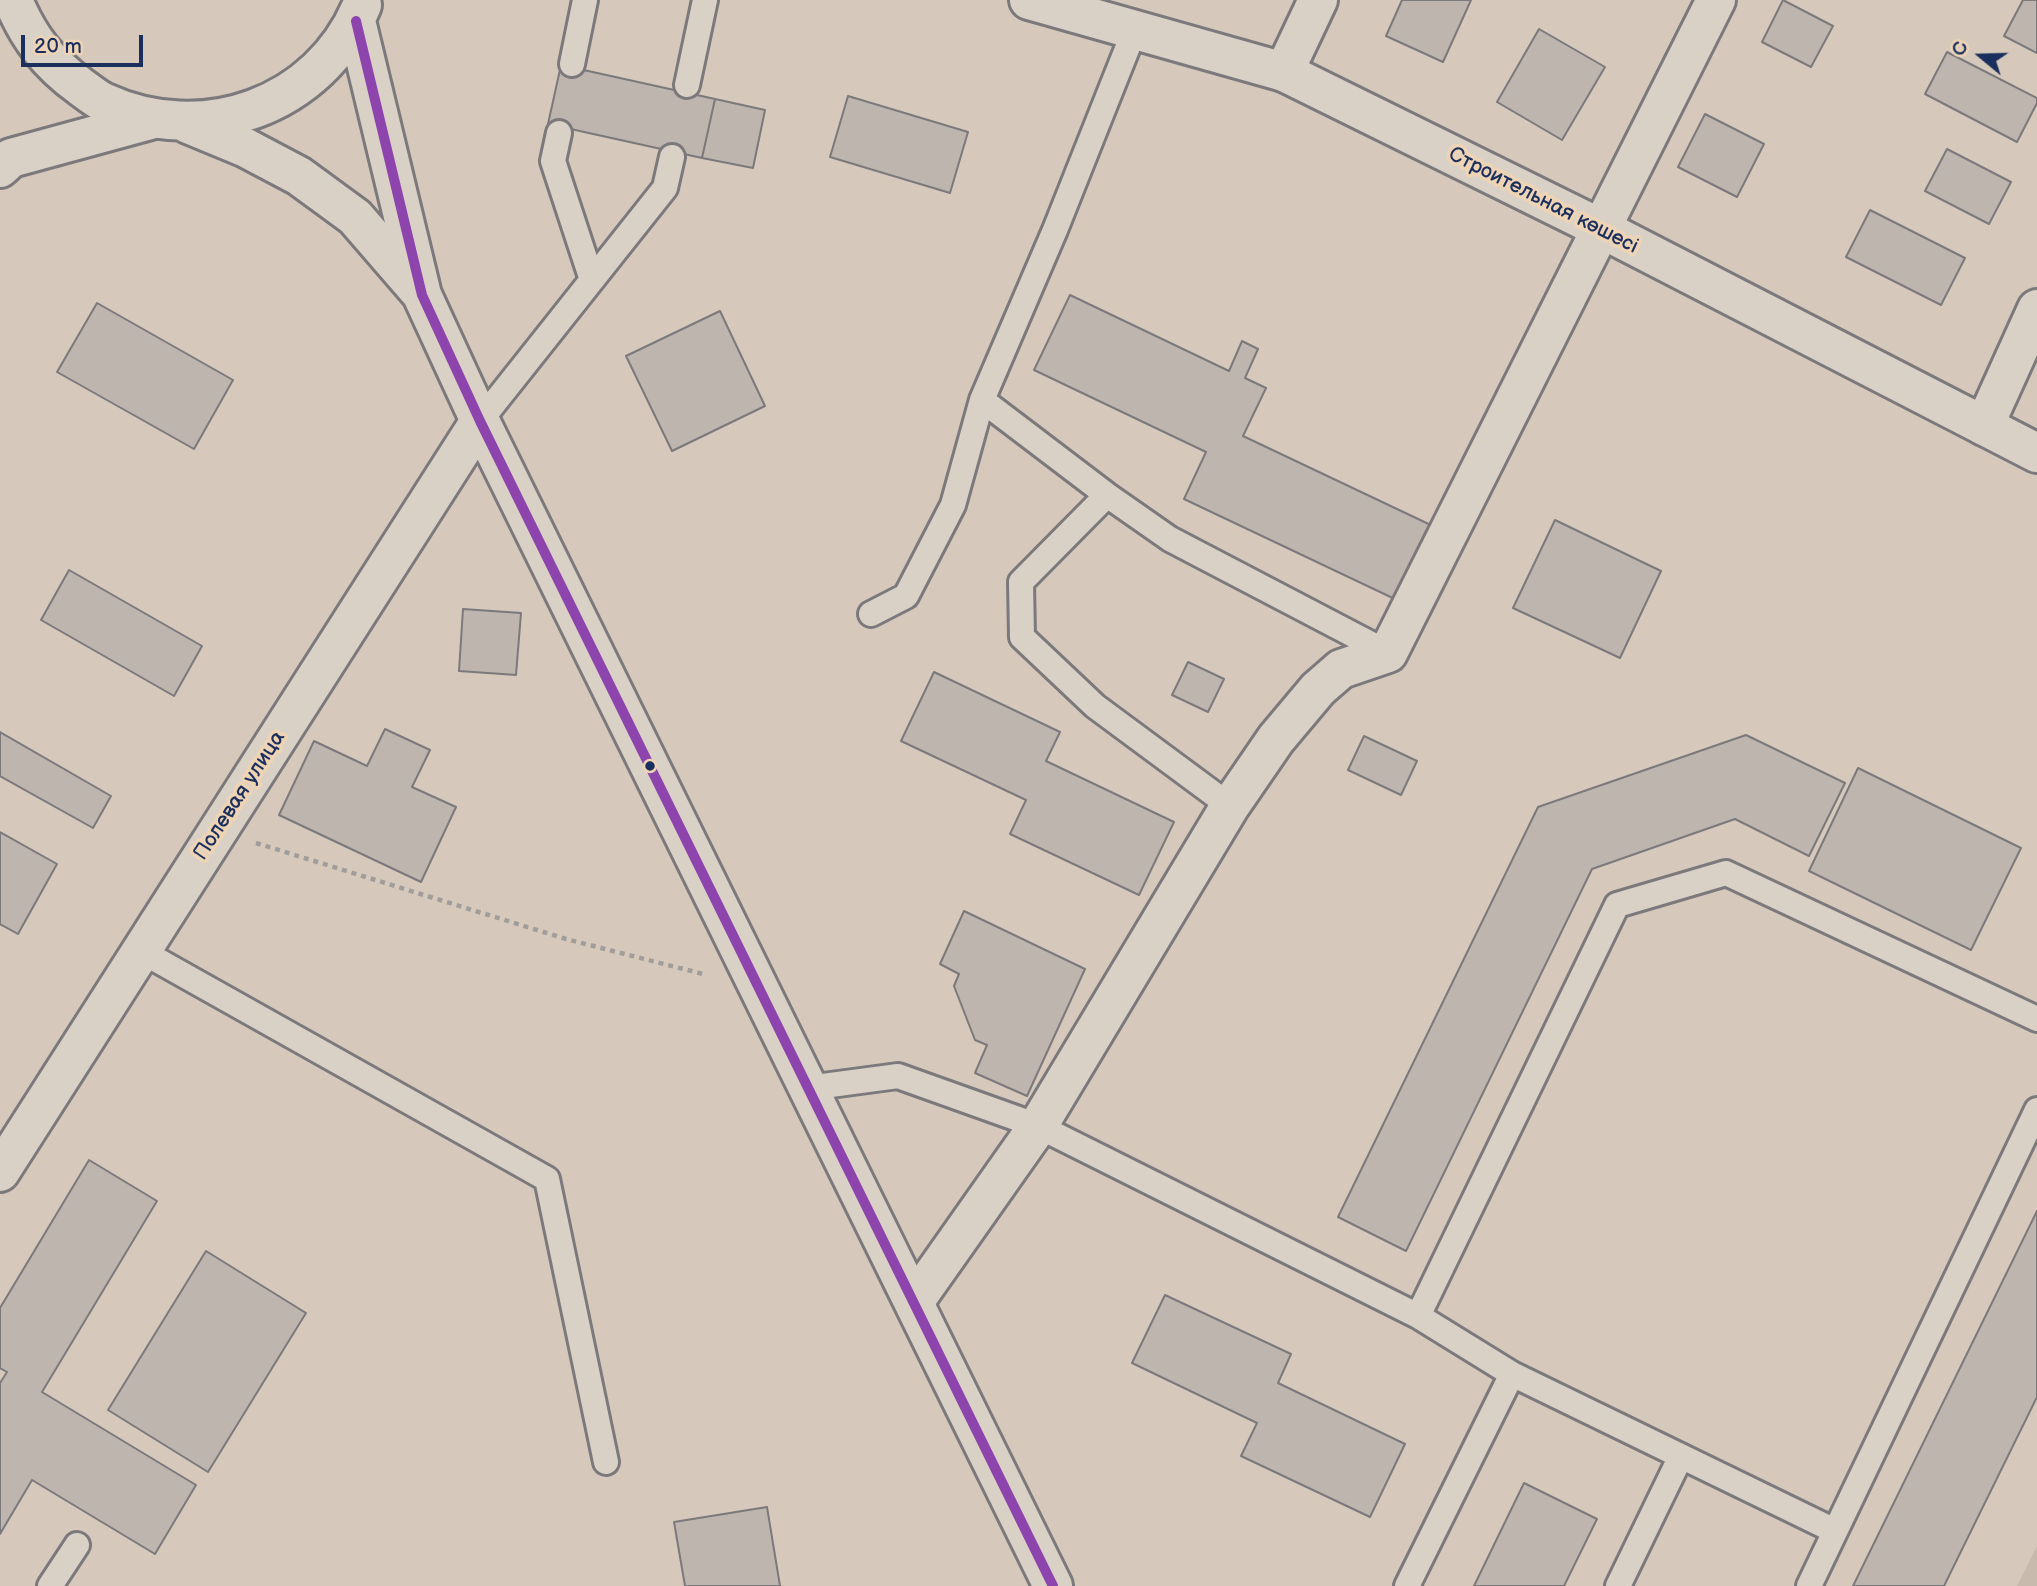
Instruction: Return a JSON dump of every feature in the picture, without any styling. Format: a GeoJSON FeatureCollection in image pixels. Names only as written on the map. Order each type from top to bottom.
{"type":"FeatureCollection","features":[{"type":"Feature","properties":{"kind":"street"},"geometry":{"type":"LineString","coordinates":[[13,0],[24,27],[57,70],[102,102],[169,121],[246,148],[299,176],[355,217],[422,295]]}},
{"type":"Feature","properties":{"kind":"street","name":"Строительная көшесі"},"geometry":{"type":"LineString","coordinates":[[1029,0],[1284,72],[1602,229],[2037,453]]}},
{"type":"Feature","properties":{"kind":"street"},"geometry":{"type":"LineString","coordinates":[[1284,72],[1318,0]]}},
{"type":"Feature","properties":{"kind":"street"},"geometry":{"type":"LineString","coordinates":[[914,1302],[1038,1126],[1230,806],[1276,739],[1318,689],[1341,669],[1388,653],[1716,0]]}},
{"type":"Feature","properties":{"kind":"street"},"geometry":{"type":"LineString","coordinates":[[0,168],[11,158],[169,121],[236,116],[285,96],[325,63],[360,10]]}},
{"type":"Feature","properties":{"kind":"street"},"geometry":{"type":"LineString","coordinates":[[360,10],[422,295],[480,421],[1053,1586]]}},
{"type":"Feature","properties":{"kind":"street"},"geometry":{"type":"LineString","coordinates":[[1984,426],[2037,309]]}},
{"type":"Feature","properties":{"kind":"street","name":"Полевая улица"},"geometry":{"type":"LineString","coordinates":[[0,1172],[480,421]]}},
{"type":"Feature","properties":{"kind":"lane"},"geometry":{"type":"LineString","coordinates":[[572,64],[585,0]]}},
{"type":"Feature","properties":{"kind":"lane"},"geometry":{"type":"LineString","coordinates":[[687,86],[705,0]]}},
{"type":"Feature","properties":{"kind":"lane"},"geometry":{"type":"LineString","coordinates":[[871,614],[906,596],[953,505],[982,400],[1055,230],[1135,29]]}},
{"type":"Feature","properties":{"kind":"lane"},"geometry":{"type":"LineString","coordinates":[[559,133],[553,161],[592,280]]}},
{"type":"Feature","properties":{"kind":"lane"},"geometry":{"type":"LineString","coordinates":[[480,421],[666,187],[672,156]]}},
{"type":"Feature","properties":{"kind":"lane"},"geometry":{"type":"LineString","coordinates":[[982,400],[1107,495],[1170,538],[1388,653]]}},
{"type":"Feature","properties":{"kind":"lane"},"geometry":{"type":"LineString","coordinates":[[1107,495],[1021,582],[1022,637],[1095,706],[1230,806]]}},
{"type":"Feature","properties":{"kind":"lane"},"geometry":{"type":"LineString","coordinates":[[1418,1316],[1616,905],[1726,873],[2037,1019]]}},
{"type":"Feature","properties":{"kind":"lane"},"geometry":{"type":"LineString","coordinates":[[141,951],[547,1179],[606,1462]]}},
{"type":"Feature","properties":{"kind":"lane"},"geometry":{"type":"LineString","coordinates":[[808,1088],[898,1076],[1038,1126],[1418,1316],[1512,1374],[1835,1531]]}},
{"type":"Feature","properties":{"kind":"lane"},"geometry":{"type":"LineString","coordinates":[[1809,1586],[2037,1110]]}},
{"type":"Feature","properties":{"kind":"lane"},"geometry":{"type":"LineString","coordinates":[[1407,1586],[1512,1374]]}},
{"type":"Feature","properties":{"kind":"lane"},"geometry":{"type":"LineString","coordinates":[[1618,1586],[1681,1455]]}},
{"type":"Feature","properties":{"kind":"lane"},"geometry":{"type":"LineString","coordinates":[[50,1586],[78,1545]]}},
{"type":"Feature","properties":{"kind":"path"},"geometry":{"type":"LineString","coordinates":[[218,831],[566,939],[759,989]]}},
{"type":"Feature","properties":{"kind":"shaded area"},"geometry":{"type":"Polygon","coordinates":[[[2037,1546],[2037,1586],[2017,1586],[2037,1546]]]}},
{"type":"Feature","properties":{"kind":"building"},"geometry":{"type":"Polygon","coordinates":[[[1402,0],[1471,0],[1443,62],[1386,36],[1402,0]]]}},
{"type":"Feature","properties":{"kind":"building"},"geometry":{"type":"Polygon","coordinates":[[[1783,0],[1833,26],[1811,67],[1762,42],[1783,0]]]}},
{"type":"Feature","properties":{"kind":"building"},"geometry":{"type":"Polygon","coordinates":[[[2023,0],[2037,0],[2037,53],[2004,36],[2023,0]]]}},
{"type":"Feature","properties":{"kind":"building"},"geometry":{"type":"Polygon","coordinates":[[[1539,29],[1605,67],[1562,140],[1497,102],[1539,29]]]}},
{"type":"Feature","properties":{"kind":"building"},"geometry":{"type":"Polygon","coordinates":[[[1947,52],[2037,98],[2017,142],[1925,94],[1947,52]]]}},
{"type":"Feature","properties":{"kind":"building"},"geometry":{"type":"Polygon","coordinates":[[[561,65],[715,99],[702,158],[548,124],[561,65]]]}},
{"type":"Feature","properties":{"kind":"building"},"geometry":{"type":"Polygon","coordinates":[[[848,96],[968,132],[950,193],[830,157],[848,96]]]}},
{"type":"Feature","properties":{"kind":"building"},"geometry":{"type":"Polygon","coordinates":[[[715,99],[765,110],[753,168],[702,158],[715,99]]]}},
{"type":"Feature","properties":{"kind":"building"},"geometry":{"type":"Polygon","coordinates":[[[1705,114],[1764,144],[1737,197],[1678,167],[1705,114]]]}},
{"type":"Feature","properties":{"kind":"building"},"geometry":{"type":"Polygon","coordinates":[[[1947,149],[2011,182],[1989,224],[1925,191],[1947,149]]]}},
{"type":"Feature","properties":{"kind":"building"},"geometry":{"type":"Polygon","coordinates":[[[1870,210],[1965,258],[1941,305],[1846,257],[1870,210]]]}},
{"type":"Feature","properties":{"kind":"building"},"geometry":{"type":"Polygon","coordinates":[[[1070,295],[1229,371],[1242,341],[1258,349],[1245,378],[1266,388],[1243,436],[1435,527],[1399,601],[1184,499],[1206,452],[1034,370],[1070,295]]]}},
{"type":"Feature","properties":{"kind":"building"},"geometry":{"type":"Polygon","coordinates":[[[97,303],[233,380],[194,449],[57,372],[97,303]]]}},
{"type":"Feature","properties":{"kind":"building"},"geometry":{"type":"Polygon","coordinates":[[[720,311],[765,406],[672,451],[626,356],[720,311]]]}},
{"type":"Feature","properties":{"kind":"building"},"geometry":{"type":"Polygon","coordinates":[[[1555,520],[1661,571],[1620,658],[1513,608],[1555,520]]]}},
{"type":"Feature","properties":{"kind":"building"},"geometry":{"type":"Polygon","coordinates":[[[69,570],[202,646],[174,696],[41,620],[69,570]]]}},
{"type":"Feature","properties":{"kind":"building"},"geometry":{"type":"Polygon","coordinates":[[[463,609],[521,613],[516,675],[459,671],[463,609]]]}},
{"type":"Feature","properties":{"kind":"building"},"geometry":{"type":"Polygon","coordinates":[[[1188,662],[1224,679],[1208,712],[1172,695],[1188,662]]]}},
{"type":"Feature","properties":{"kind":"building"},"geometry":{"type":"Polygon","coordinates":[[[934,672],[1060,732],[1046,761],[1174,822],[1139,895],[1010,834],[1026,800],[901,741],[934,672]]]}},
{"type":"Feature","properties":{"kind":"building"},"geometry":{"type":"Polygon","coordinates":[[[385,729],[430,750],[412,787],[456,807],[421,882],[279,815],[314,741],[367,766],[385,729]]]}},
{"type":"Feature","properties":{"kind":"building"},"geometry":{"type":"Polygon","coordinates":[[[0,732],[111,796],[93,828],[0,776],[0,732]]]}},
{"type":"Feature","properties":{"kind":"building"},"geometry":{"type":"Polygon","coordinates":[[[1746,735],[1845,783],[1809,856],[1735,819],[1592,869],[1406,1251],[1338,1217],[1538,807],[1746,735]]]}},
{"type":"Feature","properties":{"kind":"building"},"geometry":{"type":"Polygon","coordinates":[[[1364,736],[1417,761],[1401,795],[1348,770],[1364,736]]]}},
{"type":"Feature","properties":{"kind":"building"},"geometry":{"type":"Polygon","coordinates":[[[1858,768],[2021,848],[1971,950],[1809,871],[1858,768]]]}},
{"type":"Feature","properties":{"kind":"building"},"geometry":{"type":"Polygon","coordinates":[[[0,832],[57,864],[18,934],[0,924],[0,832]]]}},
{"type":"Feature","properties":{"kind":"building"},"geometry":{"type":"Polygon","coordinates":[[[964,911],[1085,969],[1027,1096],[975,1073],[987,1045],[975,1040],[954,986],[959,974],[940,964],[964,911]]]}},
{"type":"Feature","properties":{"kind":"building"},"geometry":{"type":"Polygon","coordinates":[[[89,1160],[157,1201],[42,1392],[196,1485],[155,1554],[32,1480],[0,1534],[0,1383],[7,1372],[0,1368],[0,1308],[89,1160]]]}},
{"type":"Feature","properties":{"kind":"building"},"geometry":{"type":"Polygon","coordinates":[[[2037,1211],[2037,1397],[1944,1586],[1853,1586],[2037,1211]]]}},
{"type":"Feature","properties":{"kind":"building"},"geometry":{"type":"Polygon","coordinates":[[[206,1251],[306,1313],[208,1472],[108,1410],[206,1251]]]}},
{"type":"Feature","properties":{"kind":"building"},"geometry":{"type":"Polygon","coordinates":[[[1165,1295],[1291,1354],[1278,1383],[1405,1444],[1370,1517],[1241,1456],[1257,1423],[1132,1363],[1165,1295]]]}},
{"type":"Feature","properties":{"kind":"building"},"geometry":{"type":"Polygon","coordinates":[[[1524,1483],[1597,1519],[1564,1586],[1474,1586],[1524,1483]]]}},
{"type":"Feature","properties":{"kind":"building"},"geometry":{"type":"Polygon","coordinates":[[[767,1507],[780,1586],[685,1586],[674,1522],[767,1507]]]}},
{"type":"Feature","properties":{"kind":"transit line"},"geometry":{"type":"LineString","coordinates":[[356,21],[422,295],[480,421],[1053,1586]]}}]}
